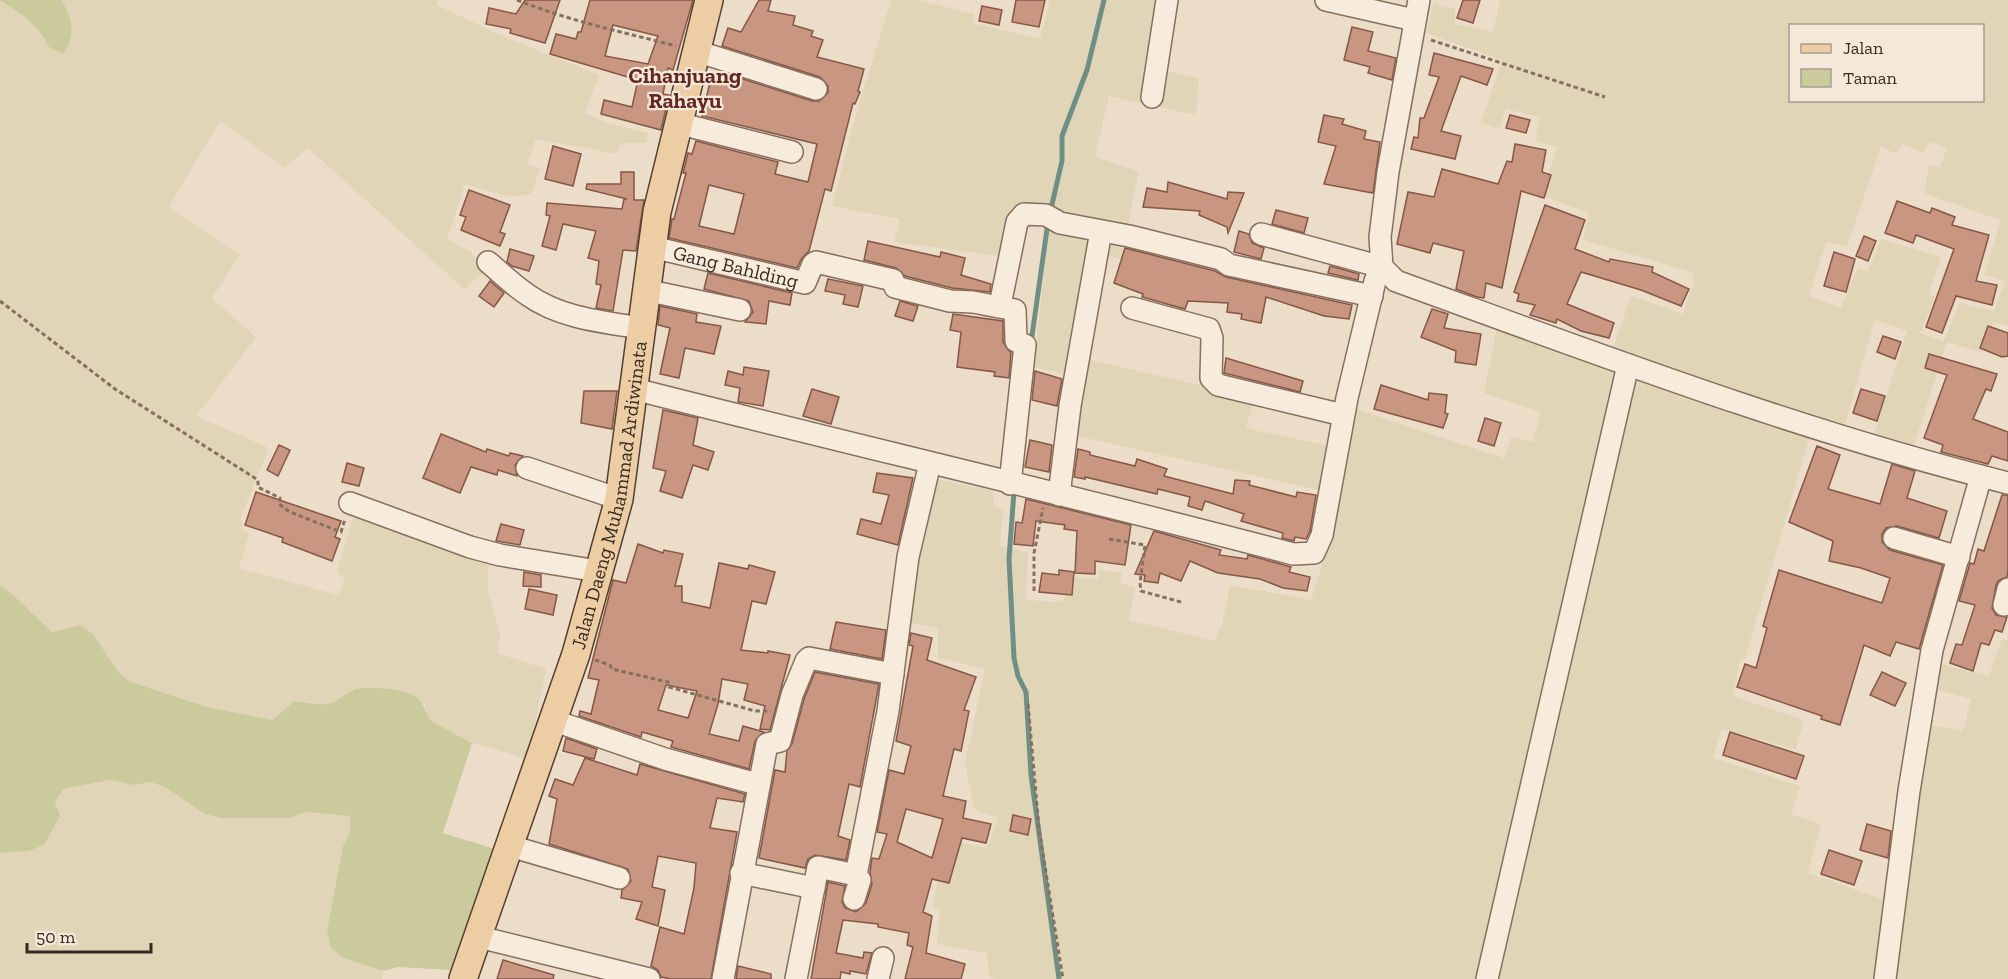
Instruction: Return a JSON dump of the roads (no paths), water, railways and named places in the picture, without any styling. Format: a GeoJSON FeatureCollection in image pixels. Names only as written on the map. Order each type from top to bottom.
{"type":"FeatureCollection","features":[{"type":"Feature","properties":{"kind":"main road","name":"Jalan Daeng Muhammad Ardiwinata"},"geometry":{"type":"LineString","coordinates":[[463,979],[576,654],[619,500],[651,247],[677,123],[709,0]]}},
{"type":"Feature","properties":{"kind":"street"},"geometry":{"type":"LineString","coordinates":[[1152,97],[1167,0]]}},
{"type":"Feature","properties":{"kind":"street"},"geometry":{"type":"LineString","coordinates":[[634,389],[1293,554],[1314,553],[1322,536],[1343,415],[1372,296],[1382,267],[1380,237],[1388,172],[1415,18],[1326,0]]}},
{"type":"Feature","properties":{"kind":"street"},"geometry":{"type":"LineString","coordinates":[[696,51],[816,89]]}},
{"type":"Feature","properties":{"kind":"street"},"geometry":{"type":"LineString","coordinates":[[677,123],[792,152]]}},
{"type":"Feature","properties":{"kind":"street"},"geometry":{"type":"LineString","coordinates":[[1010,484],[1025,345],[1016,341],[1015,310],[1000,305],[1017,222],[1024,214],[1046,215],[1060,223],[1221,260],[1229,265],[1372,296]]}},
{"type":"Feature","properties":{"kind":"street"},"geometry":{"type":"LineString","coordinates":[[1052,493],[1101,231]]}},
{"type":"Feature","properties":{"kind":"street"},"geometry":{"type":"LineString","coordinates":[[1261,234],[1382,267],[1396,281],[1628,365],[1831,433],[2008,483]]}},
{"type":"Feature","properties":{"kind":"street","name":"Gang Bahlding"},"geometry":{"type":"LineString","coordinates":[[651,247],[791,282],[805,283],[816,262],[893,280],[895,287],[950,301],[1000,305]]}},
{"type":"Feature","properties":{"kind":"street"},"geometry":{"type":"LineString","coordinates":[[488,262],[528,295],[550,308],[577,316],[641,328]]}},
{"type":"Feature","properties":{"kind":"street"},"geometry":{"type":"LineString","coordinates":[[645,290],[740,310]]}},
{"type":"Feature","properties":{"kind":"street"},"geometry":{"type":"LineString","coordinates":[[1132,308],[1209,329],[1212,338],[1211,378],[1218,385],[1343,415]]}},
{"type":"Feature","properties":{"kind":"street"},"geometry":{"type":"LineString","coordinates":[[1487,979],[1628,365]]}},
{"type":"Feature","properties":{"kind":"street"},"geometry":{"type":"LineString","coordinates":[[856,875],[888,711],[908,557],[930,464]]}},
{"type":"Feature","properties":{"kind":"street"},"geometry":{"type":"LineString","coordinates":[[527,468],[619,500]]}},
{"type":"Feature","properties":{"kind":"street"},"geometry":{"type":"LineString","coordinates":[[1885,979],[1932,650],[1982,476]]}},
{"type":"Feature","properties":{"kind":"street"},"geometry":{"type":"LineString","coordinates":[[350,503],[470,547],[597,574]]}},
{"type":"Feature","properties":{"kind":"street"},"geometry":{"type":"LineString","coordinates":[[1894,538],[1959,557]]}},
{"type":"Feature","properties":{"kind":"street"},"geometry":{"type":"LineString","coordinates":[[555,572],[597,574]]}},
{"type":"Feature","properties":{"kind":"street"},"geometry":{"type":"LineString","coordinates":[[723,979],[741,873],[767,744],[780,741],[792,695],[809,658],[892,674]]}},
{"type":"Feature","properties":{"kind":"street"},"geometry":{"type":"LineString","coordinates":[[552,720],[665,759],[758,784]]}},
{"type":"Feature","properties":{"kind":"street"},"geometry":{"type":"LineString","coordinates":[[510,846],[619,878]]}},
{"type":"Feature","properties":{"kind":"street"},"geometry":{"type":"LineString","coordinates":[[796,979],[818,867],[856,875],[860,880],[854,899]]}},
{"type":"Feature","properties":{"kind":"street"},"geometry":{"type":"LineString","coordinates":[[741,873],[814,888]]}},
{"type":"Feature","properties":{"kind":"street"},"geometry":{"type":"LineString","coordinates":[[478,937],[649,979]]}},
{"type":"Feature","properties":{"kind":"street"},"geometry":{"type":"LineString","coordinates":[[878,979],[883,958]]}},
{"type":"Feature","properties":{"kind":"waterway"},"geometry":{"type":"LineString","coordinates":[[1050,213],[1062,161],[1062,136],[1087,70],[1104,0]]}},
{"type":"Feature","properties":{"kind":"waterway"},"geometry":{"type":"LineString","coordinates":[[1031,343],[1048,222]]}},
{"type":"Feature","properties":{"kind":"waterway"},"geometry":{"type":"LineString","coordinates":[[1014,491],[1009,559],[1014,658],[1018,676],[1026,692],[1031,775],[1059,979]]}},
{"type":"Feature","properties":{"kind":"district","name":"Cihanjuang Rahayu"},"geometry":{"type":"Point","coordinates":[685,88]}}]}
